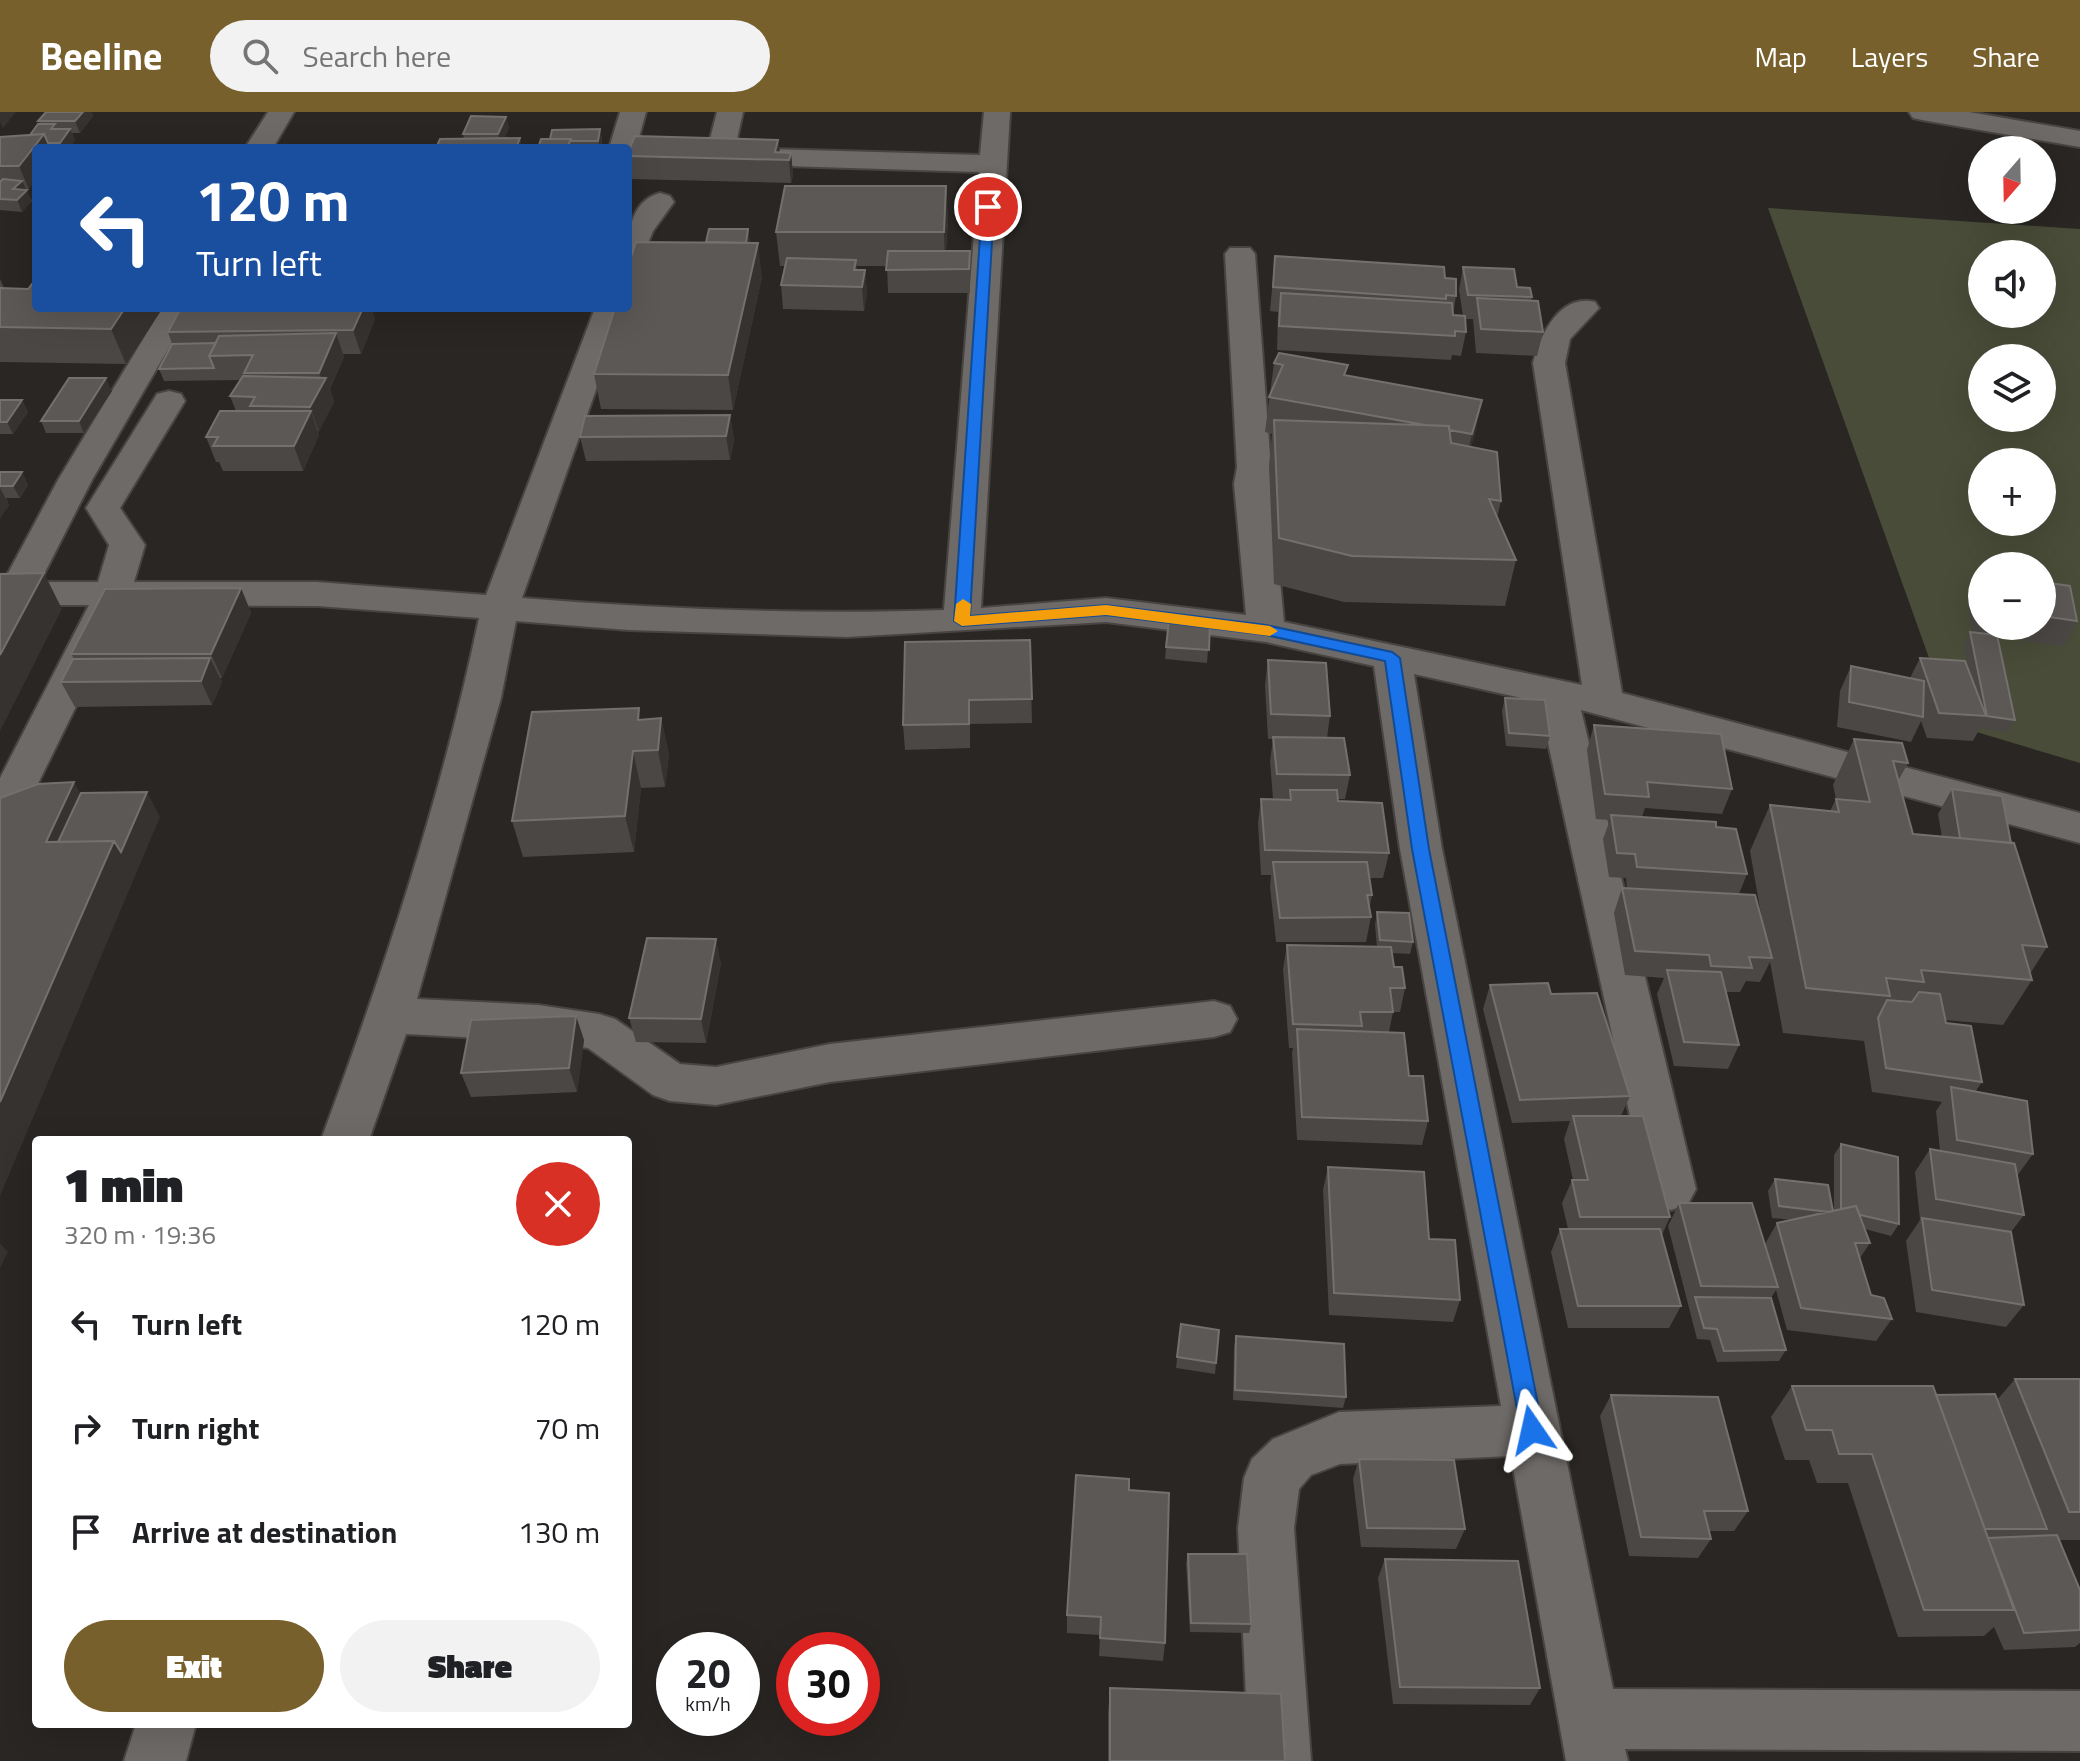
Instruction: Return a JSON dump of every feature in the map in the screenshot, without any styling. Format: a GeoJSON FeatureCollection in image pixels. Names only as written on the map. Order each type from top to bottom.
{"type":"FeatureCollection","features":[{"type":"Feature","properties":{"kind":"street"},"geometry":{"type":"LineString","coordinates":[[261,144],[281,112]]}},
{"type":"Feature","properties":{"kind":"street"},"geometry":{"type":"LineString","coordinates":[[624,144],[633,112]]}},
{"type":"Feature","properties":{"kind":"street"},"geometry":{"type":"LineString","coordinates":[[719,157],[730,112]]}},
{"type":"Feature","properties":{"kind":"street"},"geometry":{"type":"LineString","coordinates":[[962,621],[991,164],[997,112]]}},
{"type":"Feature","properties":{"kind":"street"},"geometry":{"type":"LineString","coordinates":[[1922,112],[2080,139]]}},
{"type":"Feature","properties":{"kind":"street"},"geometry":{"type":"LineString","coordinates":[[632,153],[991,164]]}},
{"type":"Feature","properties":{"kind":"street"},"geometry":{"type":"LineString","coordinates":[[632,250],[639,231],[660,202]]}},
{"type":"Feature","properties":{"kind":"street"},"geometry":{"type":"LineString","coordinates":[[1240,254],[1254,467],[1251,484],[1266,630]]}},
{"type":"Feature","properties":{"kind":"street"},"geometry":{"type":"LineString","coordinates":[[1584,308],[1555,336],[1549,363],[1604,703]]}},
{"type":"Feature","properties":{"kind":"street"},"geometry":{"type":"LineString","coordinates":[[7,599],[175,312]]}},
{"type":"Feature","properties":{"kind":"street"},"geometry":{"type":"LineString","coordinates":[[346,1136],[390,1015],[482,698],[500,608],[609,312]]}},
{"type":"Feature","properties":{"kind":"street"},"geometry":{"type":"LineString","coordinates":[[0,818],[113,593],[127,545],[103,508],[169,401]]}},
{"type":"Feature","properties":{"kind":"street"},"geometry":{"type":"LineString","coordinates":[[1254,467],[1302,461],[1360,461]]}},
{"type":"Feature","properties":{"kind":"street"},"geometry":{"type":"LineString","coordinates":[[7,599],[46,593],[317,594],[628,618],[847,625],[962,621],[1106,610],[1266,630],[1604,703],[2080,828]]}},
{"type":"Feature","properties":{"kind":"street"},"geometry":{"type":"LineString","coordinates":[[1392,658],[1421,849],[1592,1740],[2080,1721]]}},
{"type":"Feature","properties":{"kind":"street"},"geometry":{"type":"LineString","coordinates":[[1557,693],[1671,1189]]}},
{"type":"Feature","properties":{"kind":"street"},"geometry":{"type":"LineString","coordinates":[[390,1015],[538,1023],[599,1032],[670,1082],[716,1086],[830,1063],[1214,1019]]}},
{"type":"Feature","properties":{"kind":"street"},"geometry":{"type":"LineString","coordinates":[[1280,1761],[1266,1528],[1272,1478],[1292,1457],[1339,1438],[1532,1430]]}},
{"type":"Feature","properties":{"kind":"street"},"geometry":{"type":"LineString","coordinates":[[155,1761],[165,1728]]}},
{"type":"Feature","properties":{"kind":"green space"},"geometry":{"type":"Polygon","coordinates":[[[1768,208],[1968,221],[1968,224],[2080,229],[2080,763],[1953,725],[1768,208]]]}},
{"type":"Feature","properties":{"kind":"building"},"geometry":{"type":"Polygon","coordinates":[[[46,112],[83,112],[75,121],[38,121],[46,112]]]}},
{"type":"Feature","properties":{"kind":"building"},"geometry":{"type":"Polygon","coordinates":[[[471,116],[506,117],[498,134],[463,134],[471,116]]]}},
{"type":"Feature","properties":{"kind":"building"},"geometry":{"type":"Polygon","coordinates":[[[38,124],[55,124],[51,129],[70,129],[60,143],[48,143],[44,134],[30,135],[38,124]]]}},
{"type":"Feature","properties":{"kind":"building"},"geometry":{"type":"Polygon","coordinates":[[[600,129],[598,141],[550,139],[552,130],[600,129]]]}},
{"type":"Feature","properties":{"kind":"building"},"geometry":{"type":"Polygon","coordinates":[[[44,134],[36,144],[32,144],[32,149],[19,166],[0,166],[0,137],[44,134]]]}},
{"type":"Feature","properties":{"kind":"building"},"geometry":{"type":"Polygon","coordinates":[[[635,136],[778,140],[775,152],[791,153],[789,160],[632,156],[635,136]]]}},
{"type":"Feature","properties":{"kind":"building"},"geometry":{"type":"Polygon","coordinates":[[[520,138],[518,144],[438,144],[440,139],[520,138]]]}},
{"type":"Feature","properties":{"kind":"building"},"geometry":{"type":"Polygon","coordinates":[[[541,139],[571,139],[569,144],[539,144],[541,139]]]}},
{"type":"Feature","properties":{"kind":"building"},"geometry":{"type":"Polygon","coordinates":[[[3,179],[22,181],[13,189],[27,190],[17,200],[0,199],[0,182],[3,179]]]}},
{"type":"Feature","properties":{"kind":"building"},"geometry":{"type":"Polygon","coordinates":[[[785,186],[946,186],[944,232],[776,232],[785,186]]]}},
{"type":"Feature","properties":{"kind":"building"},"geometry":{"type":"Polygon","coordinates":[[[709,229],[748,229],[746,243],[706,242],[709,229]]]}},
{"type":"Feature","properties":{"kind":"building"},"geometry":{"type":"Polygon","coordinates":[[[636,242],[758,243],[728,375],[594,374],[614,312],[632,312],[632,254],[636,242]]]}},
{"type":"Feature","properties":{"kind":"building"},"geometry":{"type":"Polygon","coordinates":[[[888,251],[970,251],[969,269],[886,270],[888,251]]]}},
{"type":"Feature","properties":{"kind":"building"},"geometry":{"type":"Polygon","coordinates":[[[1275,256],[1444,267],[1445,278],[1456,279],[1456,296],[1446,295],[1446,299],[1273,287],[1275,256]]]}},
{"type":"Feature","properties":{"kind":"building"},"geometry":{"type":"Polygon","coordinates":[[[787,258],[856,260],[854,270],[865,270],[862,287],[781,285],[787,258]]]}},
{"type":"Feature","properties":{"kind":"building"},"geometry":{"type":"Polygon","coordinates":[[[1463,267],[1514,269],[1517,287],[1530,288],[1532,297],[1468,295],[1463,267]]]}},
{"type":"Feature","properties":{"kind":"building"},"geometry":{"type":"Polygon","coordinates":[[[32,284],[32,312],[122,312],[111,329],[0,327],[0,288],[28,289],[32,284]]]}},
{"type":"Feature","properties":{"kind":"building"},"geometry":{"type":"Polygon","coordinates":[[[1281,293],[1452,303],[1453,315],[1465,316],[1466,332],[1455,331],[1455,336],[1279,326],[1281,293]]]}},
{"type":"Feature","properties":{"kind":"building"},"geometry":{"type":"Polygon","coordinates":[[[1477,298],[1538,301],[1543,332],[1481,329],[1477,298]]]}},
{"type":"Feature","properties":{"kind":"building"},"geometry":{"type":"Polygon","coordinates":[[[179,312],[361,312],[353,330],[168,332],[179,312]]]}},
{"type":"Feature","properties":{"kind":"building"},"geometry":{"type":"Polygon","coordinates":[[[336,333],[319,373],[244,373],[253,355],[209,356],[219,336],[336,333]]]}},
{"type":"Feature","properties":{"kind":"building"},"geometry":{"type":"Polygon","coordinates":[[[216,343],[209,356],[214,368],[159,369],[172,344],[216,343]]]}},
{"type":"Feature","properties":{"kind":"building"},"geometry":{"type":"Polygon","coordinates":[[[1279,353],[1348,365],[1344,375],[1482,400],[1472,434],[1449,430],[1449,426],[1425,425],[1269,397],[1283,365],[1274,363],[1279,353]]]}},
{"type":"Feature","properties":{"kind":"building"},"geometry":{"type":"Polygon","coordinates":[[[243,376],[326,378],[310,407],[250,406],[255,397],[230,396],[243,376]]]}},
{"type":"Feature","properties":{"kind":"building"},"geometry":{"type":"Polygon","coordinates":[[[69,378],[106,378],[79,421],[41,421],[69,378]]]}},
{"type":"Feature","properties":{"kind":"building"},"geometry":{"type":"Polygon","coordinates":[[[0,400],[22,400],[7,422],[0,422],[0,400]]]}},
{"type":"Feature","properties":{"kind":"building"},"geometry":{"type":"Polygon","coordinates":[[[220,411],[311,411],[294,446],[213,446],[218,437],[206,437],[220,411]]]}},
{"type":"Feature","properties":{"kind":"building"},"geometry":{"type":"Polygon","coordinates":[[[730,415],[726,436],[580,437],[585,416],[730,415]]]}},
{"type":"Feature","properties":{"kind":"building"},"geometry":{"type":"Polygon","coordinates":[[[1274,420],[1449,426],[1451,443],[1497,452],[1501,501],[1489,499],[1516,560],[1352,556],[1279,538],[1274,420]]]}},
{"type":"Feature","properties":{"kind":"building"},"geometry":{"type":"Polygon","coordinates":[[[0,472],[22,472],[13,486],[0,486],[0,472]]]}},
{"type":"Feature","properties":{"kind":"building"},"geometry":{"type":"Polygon","coordinates":[[[44,573],[0,655],[0,574],[44,573]]]}},
{"type":"Feature","properties":{"kind":"building"},"geometry":{"type":"Polygon","coordinates":[[[2056,584],[2070,586],[2077,621],[2056,618],[2056,584]]]}},
{"type":"Feature","properties":{"kind":"building"},"geometry":{"type":"Polygon","coordinates":[[[241,588],[211,654],[71,654],[105,589],[241,588]]]}},
{"type":"Feature","properties":{"kind":"building"},"geometry":{"type":"Polygon","coordinates":[[[1169,620],[1210,623],[1209,650],[1166,647],[1169,620]]]}},
{"type":"Feature","properties":{"kind":"building"},"geometry":{"type":"Polygon","coordinates":[[[1030,640],[1032,699],[969,700],[969,724],[903,725],[905,642],[1030,640]]]}},
{"type":"Feature","properties":{"kind":"building"},"geometry":{"type":"Polygon","coordinates":[[[1972,640],[1998,640],[2015,720],[1987,716],[1972,640]]]}},
{"type":"Feature","properties":{"kind":"building"},"geometry":{"type":"Polygon","coordinates":[[[210,658],[201,681],[61,682],[73,659],[210,658]]]}},
{"type":"Feature","properties":{"kind":"building"},"geometry":{"type":"Polygon","coordinates":[[[1920,658],[1965,661],[1986,716],[1939,713],[1920,658]]]}},
{"type":"Feature","properties":{"kind":"building"},"geometry":{"type":"Polygon","coordinates":[[[1268,660],[1326,663],[1330,716],[1271,714],[1268,660]]]}},
{"type":"Feature","properties":{"kind":"building"},"geometry":{"type":"Polygon","coordinates":[[[1851,666],[1924,681],[1923,717],[1849,702],[1851,666]]]}},
{"type":"Feature","properties":{"kind":"building"},"geometry":{"type":"Polygon","coordinates":[[[1505,698],[1545,700],[1550,736],[1509,733],[1505,698]]]}},
{"type":"Feature","properties":{"kind":"building"},"geometry":{"type":"Polygon","coordinates":[[[639,708],[638,720],[661,718],[658,750],[633,751],[625,816],[512,821],[532,712],[639,708]]]}},
{"type":"Feature","properties":{"kind":"building"},"geometry":{"type":"Polygon","coordinates":[[[1594,725],[1721,734],[1732,789],[1647,782],[1649,797],[1605,794],[1594,725]]]}},
{"type":"Feature","properties":{"kind":"building"},"geometry":{"type":"Polygon","coordinates":[[[1273,737],[1344,738],[1350,775],[1277,774],[1273,737]]]}},
{"type":"Feature","properties":{"kind":"building"},"geometry":{"type":"Polygon","coordinates":[[[1854,739],[1902,743],[1908,763],[1893,761],[1913,834],[2014,843],[2047,947],[2022,945],[2032,980],[1921,970],[1924,982],[1886,978],[1890,996],[1806,988],[1770,805],[1839,812],[1836,799],[1870,802],[1854,739]]]}},
{"type":"Feature","properties":{"kind":"building"},"geometry":{"type":"Polygon","coordinates":[[[74,782],[46,842],[114,841],[0,1102],[0,798],[38,784],[74,782]]]}},
{"type":"Feature","properties":{"kind":"building"},"geometry":{"type":"Polygon","coordinates":[[[1952,789],[2002,796],[2011,843],[1960,838],[1952,789]]]}},
{"type":"Feature","properties":{"kind":"building"},"geometry":{"type":"Polygon","coordinates":[[[1290,790],[1337,790],[1338,801],[1382,803],[1389,853],[1265,850],[1261,799],[1291,800],[1290,790]]]}},
{"type":"Feature","properties":{"kind":"building"},"geometry":{"type":"Polygon","coordinates":[[[147,792],[121,852],[114,841],[58,842],[81,793],[147,792]]]}},
{"type":"Feature","properties":{"kind":"building"},"geometry":{"type":"Polygon","coordinates":[[[1611,815],[1716,822],[1716,827],[1736,829],[1747,874],[1637,867],[1635,854],[1617,853],[1611,815]]]}},
{"type":"Feature","properties":{"kind":"building"},"geometry":{"type":"Polygon","coordinates":[[[1273,862],[1367,862],[1372,895],[1367,895],[1371,917],[1280,918],[1273,862]]]}},
{"type":"Feature","properties":{"kind":"building"},"geometry":{"type":"Polygon","coordinates":[[[1622,888],[1755,895],[1772,958],[1749,957],[1752,968],[1711,966],[1709,955],[1635,951],[1622,888]]]}},
{"type":"Feature","properties":{"kind":"building"},"geometry":{"type":"Polygon","coordinates":[[[1377,912],[1409,913],[1413,942],[1380,940],[1377,912]]]}},
{"type":"Feature","properties":{"kind":"building"},"geometry":{"type":"Polygon","coordinates":[[[647,938],[716,939],[701,1019],[629,1018],[647,938]]]}},
{"type":"Feature","properties":{"kind":"building"},"geometry":{"type":"Polygon","coordinates":[[[1287,945],[1391,947],[1394,967],[1402,967],[1405,988],[1390,988],[1393,1012],[1360,1012],[1362,1026],[1293,1024],[1287,945]]]}},
{"type":"Feature","properties":{"kind":"building"},"geometry":{"type":"Polygon","coordinates":[[[1667,970],[1721,972],[1739,1045],[1684,1042],[1667,970]]]}},
{"type":"Feature","properties":{"kind":"building"},"geometry":{"type":"Polygon","coordinates":[[[1548,983],[1551,994],[1597,993],[1630,1096],[1520,1100],[1490,985],[1548,983]]]}},
{"type":"Feature","properties":{"kind":"building"},"geometry":{"type":"Polygon","coordinates":[[[1919,992],[1940,994],[1946,1023],[1971,1026],[1982,1082],[1886,1068],[1878,1018],[1887,1000],[1912,1002],[1919,992]]]}},
{"type":"Feature","properties":{"kind":"building"},"geometry":{"type":"Polygon","coordinates":[[[576,1016],[569,1068],[461,1073],[471,1020],[576,1016]]]}},
{"type":"Feature","properties":{"kind":"building"},"geometry":{"type":"Polygon","coordinates":[[[1297,1029],[1404,1033],[1409,1076],[1423,1076],[1428,1121],[1302,1117],[1297,1029]]]}},
{"type":"Feature","properties":{"kind":"building"},"geometry":{"type":"Polygon","coordinates":[[[1951,1087],[2027,1101],[2033,1154],[1957,1140],[1951,1087]]]}},
{"type":"Feature","properties":{"kind":"building"},"geometry":{"type":"Polygon","coordinates":[[[1573,1116],[1643,1116],[1670,1217],[1580,1217],[1572,1180],[1588,1180],[1573,1116]]]}},
{"type":"Feature","properties":{"kind":"building"},"geometry":{"type":"Polygon","coordinates":[[[1841,1144],[1898,1157],[1899,1224],[1860,1215],[1856,1206],[1841,1209],[1841,1144]]]}},
{"type":"Feature","properties":{"kind":"building"},"geometry":{"type":"Polygon","coordinates":[[[1930,1149],[2015,1164],[2024,1215],[1936,1199],[1930,1149]]]}},
{"type":"Feature","properties":{"kind":"building"},"geometry":{"type":"Polygon","coordinates":[[[1328,1167],[1424,1172],[1429,1239],[1455,1240],[1460,1300],[1334,1293],[1328,1167]]]}},
{"type":"Feature","properties":{"kind":"building"},"geometry":{"type":"Polygon","coordinates":[[[1775,1179],[1828,1185],[1833,1211],[1779,1206],[1775,1179]]]}},
{"type":"Feature","properties":{"kind":"building"},"geometry":{"type":"Polygon","coordinates":[[[1679,1203],[1752,1203],[1778,1287],[1701,1286],[1679,1203]]]}},
{"type":"Feature","properties":{"kind":"building"},"geometry":{"type":"Polygon","coordinates":[[[1856,1206],[1870,1243],[1855,1243],[1871,1295],[1884,1298],[1892,1319],[1801,1308],[1777,1223],[1856,1206]]]}},
{"type":"Feature","properties":{"kind":"building"},"geometry":{"type":"Polygon","coordinates":[[[1922,1218],[2011,1232],[2024,1305],[1932,1290],[1922,1218]]]}},
{"type":"Feature","properties":{"kind":"building"},"geometry":{"type":"Polygon","coordinates":[[[1560,1229],[1660,1229],[1681,1306],[1578,1306],[1560,1229]]]}},
{"type":"Feature","properties":{"kind":"building"},"geometry":{"type":"Polygon","coordinates":[[[1695,1297],[1771,1298],[1786,1350],[1724,1351],[1717,1329],[1704,1328],[1695,1297]]]}},
{"type":"Feature","properties":{"kind":"building"},"geometry":{"type":"Polygon","coordinates":[[[1181,1324],[1219,1330],[1216,1363],[1177,1357],[1181,1324]]]}},
{"type":"Feature","properties":{"kind":"building"},"geometry":{"type":"Polygon","coordinates":[[[1236,1336],[1344,1344],[1346,1397],[1235,1390],[1236,1336]]]}},
{"type":"Feature","properties":{"kind":"building"},"geometry":{"type":"Polygon","coordinates":[[[2015,1379],[2080,1379],[2080,1512],[2069,1512],[2015,1379]]]}},
{"type":"Feature","properties":{"kind":"building"},"geometry":{"type":"Polygon","coordinates":[[[1792,1386],[1933,1386],[2014,1610],[1924,1610],[1872,1454],[1839,1454],[1832,1430],[1806,1430],[1792,1386]]]}},
{"type":"Feature","properties":{"kind":"building"},"geometry":{"type":"Polygon","coordinates":[[[1995,1394],[2047,1529],[1985,1529],[1936,1395],[1995,1394]]]}},
{"type":"Feature","properties":{"kind":"building"},"geometry":{"type":"Polygon","coordinates":[[[1611,1395],[1718,1397],[1748,1511],[1704,1511],[1711,1539],[1641,1537],[1611,1395]]]}},
{"type":"Feature","properties":{"kind":"building"},"geometry":{"type":"Polygon","coordinates":[[[1359,1459],[1454,1460],[1465,1529],[1367,1528],[1359,1459]]]}},
{"type":"Feature","properties":{"kind":"building"},"geometry":{"type":"Polygon","coordinates":[[[1076,1475],[1129,1479],[1129,1490],[1169,1493],[1165,1643],[1100,1638],[1101,1617],[1067,1615],[1076,1475]]]}},
{"type":"Feature","properties":{"kind":"building"},"geometry":{"type":"Polygon","coordinates":[[[2057,1535],[2080,1590],[2080,1630],[2024,1633],[1988,1538],[2057,1535]]]}},
{"type":"Feature","properties":{"kind":"building"},"geometry":{"type":"Polygon","coordinates":[[[1188,1554],[1247,1554],[1251,1624],[1191,1623],[1188,1554]]]}},
{"type":"Feature","properties":{"kind":"building"},"geometry":{"type":"Polygon","coordinates":[[[1385,1559],[1518,1561],[1540,1688],[1400,1687],[1385,1559]]]}},
{"type":"Feature","properties":{"kind":"building"},"geometry":{"type":"Polygon","coordinates":[[[1110,1688],[1281,1694],[1285,1761],[1110,1761],[1110,1688]]]}},
{"type":"Feature","properties":{"kind":"slow traffic"},"geometry":{"type":"LineString","coordinates":[[963,604],[962,621],[1106,610],[1270,631]]}},
{"type":"Feature","properties":{"kind":"route"},"geometry":{"type":"LineString","coordinates":[[988,207],[962,621],[1106,610],[1266,630],[1392,658],[1421,849],[1532,1430]]}}]}
